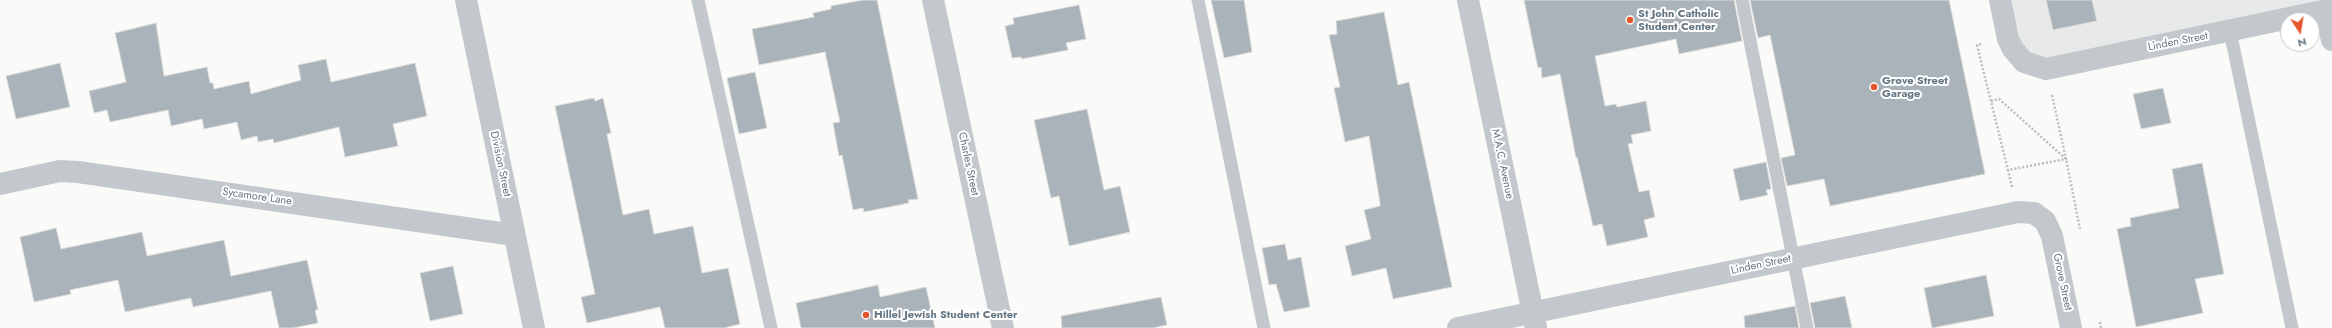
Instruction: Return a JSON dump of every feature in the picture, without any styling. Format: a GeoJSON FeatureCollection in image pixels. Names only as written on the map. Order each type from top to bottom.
{"type":"FeatureCollection","features":[{"type":"Feature","properties":{"kind":"street","name":"Division Street"},"geometry":{"type":"LineString","coordinates":[[466,0],[534,328]]}},
{"type":"Feature","properties":{"kind":"street","name":"Charles Street"},"geometry":{"type":"LineString","coordinates":[[933,0],[1003,328]]}},
{"type":"Feature","properties":{"kind":"street","name":"M.A.C. Avenue"},"geometry":{"type":"LineString","coordinates":[[1468,0],[1535,320]]}},
{"type":"Feature","properties":{"kind":"street"},"geometry":{"type":"LineString","coordinates":[[2000,0],[2008,39]]}},
{"type":"Feature","properties":{"kind":"street","name":"Linden Street"},"geometry":{"type":"LineString","coordinates":[[2008,39],[2013,50],[2024,62],[2046,68],[2329,10]]}},
{"type":"Feature","properties":{"kind":"street"},"geometry":{"type":"LineString","coordinates":[[2329,10],[2332,40]]}},
{"type":"Feature","properties":{"kind":"street","name":"Sycamore Lane"},"geometry":{"type":"LineString","coordinates":[[0,184],[60,171],[78,172],[514,235]]}},
{"type":"Feature","properties":{"kind":"street","name":"Linden Street"},"geometry":{"type":"LineString","coordinates":[[1458,328],[1535,320],[1792,258],[2018,212],[2034,213],[2044,221],[2052,236]]}},
{"type":"Feature","properties":{"kind":"street","name":"Grove Street"},"geometry":{"type":"LineString","coordinates":[[2052,236],[2071,328]]}},
{"type":"Feature","properties":{"kind":"lane"},"geometry":{"type":"LineString","coordinates":[[698,0],[771,328]]}},
{"type":"Feature","properties":{"kind":"lane"},"geometry":{"type":"LineString","coordinates":[[1198,0],[1264,328]]}},
{"type":"Feature","properties":{"kind":"lane"},"geometry":{"type":"LineString","coordinates":[[1742,0],[1807,328]]}},
{"type":"Feature","properties":{"kind":"lane"},"geometry":{"type":"LineString","coordinates":[[2230,31],[2292,328]]}},
{"type":"Feature","properties":{"kind":"path"},"geometry":{"type":"LineString","coordinates":[[2008,39],[1977,45],[2018,212]]}},
{"type":"Feature","properties":{"kind":"path"},"geometry":{"type":"LineString","coordinates":[[2008,170],[2066,159],[2051,89]]}},
{"type":"Feature","properties":{"kind":"shaded area"},"geometry":{"type":"Polygon","coordinates":[[[2005,0],[2332,0],[2052,71],[2015,47],[2005,0]]]}},
{"type":"Feature","properties":{"kind":"building"},"geometry":{"type":"Polygon","coordinates":[[[863,0],[877,0],[918,199],[908,200],[909,203],[864,212],[863,208],[853,210],[842,155],[839,156],[833,123],[840,122],[825,52],[759,65],[752,29],[814,17],[813,13],[831,9],[831,6],[863,0]]]}},
{"type":"Feature","properties":{"kind":"building"},"geometry":{"type":"Polygon","coordinates":[[[1211,0],[1244,0],[1252,52],[1224,58],[1211,0]]]}},
{"type":"Feature","properties":{"kind":"building"},"geometry":{"type":"Polygon","coordinates":[[[1524,0],[1734,0],[1742,41],[1679,54],[1676,39],[1595,56],[1605,106],[1616,104],[1617,107],[1646,101],[1651,131],[1631,135],[1633,143],[1628,144],[1639,192],[1649,190],[1655,217],[1644,220],[1648,237],[1607,246],[1602,224],[1593,226],[1577,157],[1576,158],[1560,74],[1542,78],[1541,67],[1538,68],[1524,0]]]}},
{"type":"Feature","properties":{"kind":"building","name":"Grove Street Garage"},"geometry":{"type":"Polygon","coordinates":[[[1750,0],[1949,0],[1985,174],[1830,206],[1824,179],[1787,186],[1781,158],[1795,155],[1770,35],[1758,38],[1750,0]]]}},
{"type":"Feature","properties":{"kind":"building"},"geometry":{"type":"Polygon","coordinates":[[[2046,0],[2092,0],[2097,21],[2053,30],[2046,0]]]}},
{"type":"Feature","properties":{"kind":"building"},"geometry":{"type":"Polygon","coordinates":[[[1079,5],[1086,39],[1066,43],[1068,50],[1022,59],[1021,57],[1012,58],[1005,26],[1014,24],[1013,18],[1079,5]]]}},
{"type":"Feature","properties":{"kind":"building"},"geometry":{"type":"Polygon","coordinates":[[[1384,12],[1398,85],[1409,82],[1452,287],[1393,299],[1386,268],[1352,276],[1345,246],[1371,239],[1364,210],[1380,206],[1380,203],[1369,136],[1345,142],[1334,88],[1340,87],[1329,35],[1337,34],[1336,21],[1384,12]]]}},
{"type":"Feature","properties":{"kind":"building"},"geometry":{"type":"Polygon","coordinates":[[[156,23],[164,76],[207,67],[210,83],[213,83],[214,89],[249,81],[251,94],[301,80],[298,65],[326,59],[331,82],[415,63],[427,116],[393,124],[398,146],[345,157],[339,127],[274,143],[273,139],[258,142],[257,136],[241,140],[237,122],[204,129],[202,119],[171,126],[168,110],[110,122],[107,110],[94,113],[89,91],[126,82],[115,33],[156,23]]]}},
{"type":"Feature","properties":{"kind":"building"},"geometry":{"type":"Polygon","coordinates":[[[60,63],[70,107],[16,119],[6,76],[60,63]]]}},
{"type":"Feature","properties":{"kind":"building"},"geometry":{"type":"Polygon","coordinates":[[[755,72],[767,128],[739,134],[727,78],[755,72]]]}},
{"type":"Feature","properties":{"kind":"building"},"geometry":{"type":"Polygon","coordinates":[[[2163,88],[2171,123],[2141,129],[2133,94],[2163,88]]]}},
{"type":"Feature","properties":{"kind":"building"},"geometry":{"type":"Polygon","coordinates":[[[594,98],[595,101],[603,98],[611,133],[607,134],[623,215],[649,209],[654,234],[693,226],[702,273],[728,268],[740,324],[724,328],[665,328],[660,307],[587,323],[581,297],[595,294],[555,106],[594,98]]]}},
{"type":"Feature","properties":{"kind":"building"},"geometry":{"type":"Polygon","coordinates":[[[1087,109],[1104,190],[1120,186],[1130,232],[1069,246],[1059,196],[1051,198],[1034,120],[1087,109]]]}},
{"type":"Feature","properties":{"kind":"building"},"geometry":{"type":"Polygon","coordinates":[[[1766,162],[1771,189],[1766,190],[1768,195],[1740,201],[1733,169],[1766,162]]]}},
{"type":"Feature","properties":{"kind":"building"},"geometry":{"type":"Polygon","coordinates":[[[2202,163],[2224,274],[2195,279],[2203,313],[2136,327],[2117,229],[2131,226],[2130,218],[2179,208],[2172,169],[2202,163]]]}},
{"type":"Feature","properties":{"kind":"building"},"geometry":{"type":"Polygon","coordinates":[[[56,228],[61,249],[142,232],[147,256],[224,240],[231,276],[307,260],[318,310],[315,310],[318,323],[293,328],[279,328],[271,291],[193,307],[191,298],[125,312],[118,280],[70,290],[71,294],[34,302],[20,237],[56,228]]]}},
{"type":"Feature","properties":{"kind":"building"},"geometry":{"type":"Polygon","coordinates":[[[1285,244],[1288,260],[1301,257],[1310,307],[1284,312],[1276,284],[1269,285],[1262,248],[1285,244]]]}},
{"type":"Feature","properties":{"kind":"building"},"geometry":{"type":"Polygon","coordinates":[[[453,266],[463,314],[430,321],[420,273],[453,266]]]}},
{"type":"Feature","properties":{"kind":"building"},"geometry":{"type":"Polygon","coordinates":[[[1986,275],[1994,316],[1932,328],[1924,288],[1986,275]]]}},
{"type":"Feature","properties":{"kind":"building","name":"Hillel Jewish Student Center"},"geometry":{"type":"Polygon","coordinates":[[[878,285],[880,297],[926,287],[935,328],[801,328],[796,303],[878,285]]]}},
{"type":"Feature","properties":{"kind":"building"},"geometry":{"type":"Polygon","coordinates":[[[1845,296],[1852,328],[1815,328],[1810,303],[1845,296]]]}},
{"type":"Feature","properties":{"kind":"building"},"geometry":{"type":"Polygon","coordinates":[[[1161,297],[1167,325],[1153,328],[1062,328],[1061,316],[1161,297]]]}},
{"type":"Feature","properties":{"kind":"building"},"geometry":{"type":"Polygon","coordinates":[[[1795,306],[1799,328],[1745,328],[1744,316],[1795,306]]]}},
{"type":"Feature","properties":{"kind":"place","name":"St John Catholic Student Center"},"geometry":{"type":"Point","coordinates":[1630,20]}},
{"type":"Feature","properties":{"kind":"place","name":"Grove Street Garage"},"geometry":{"type":"Point","coordinates":[1874,87]}},
{"type":"Feature","properties":{"kind":"place","name":"Hillel Jewish Student Center"},"geometry":{"type":"Point","coordinates":[866,315]}}]}
